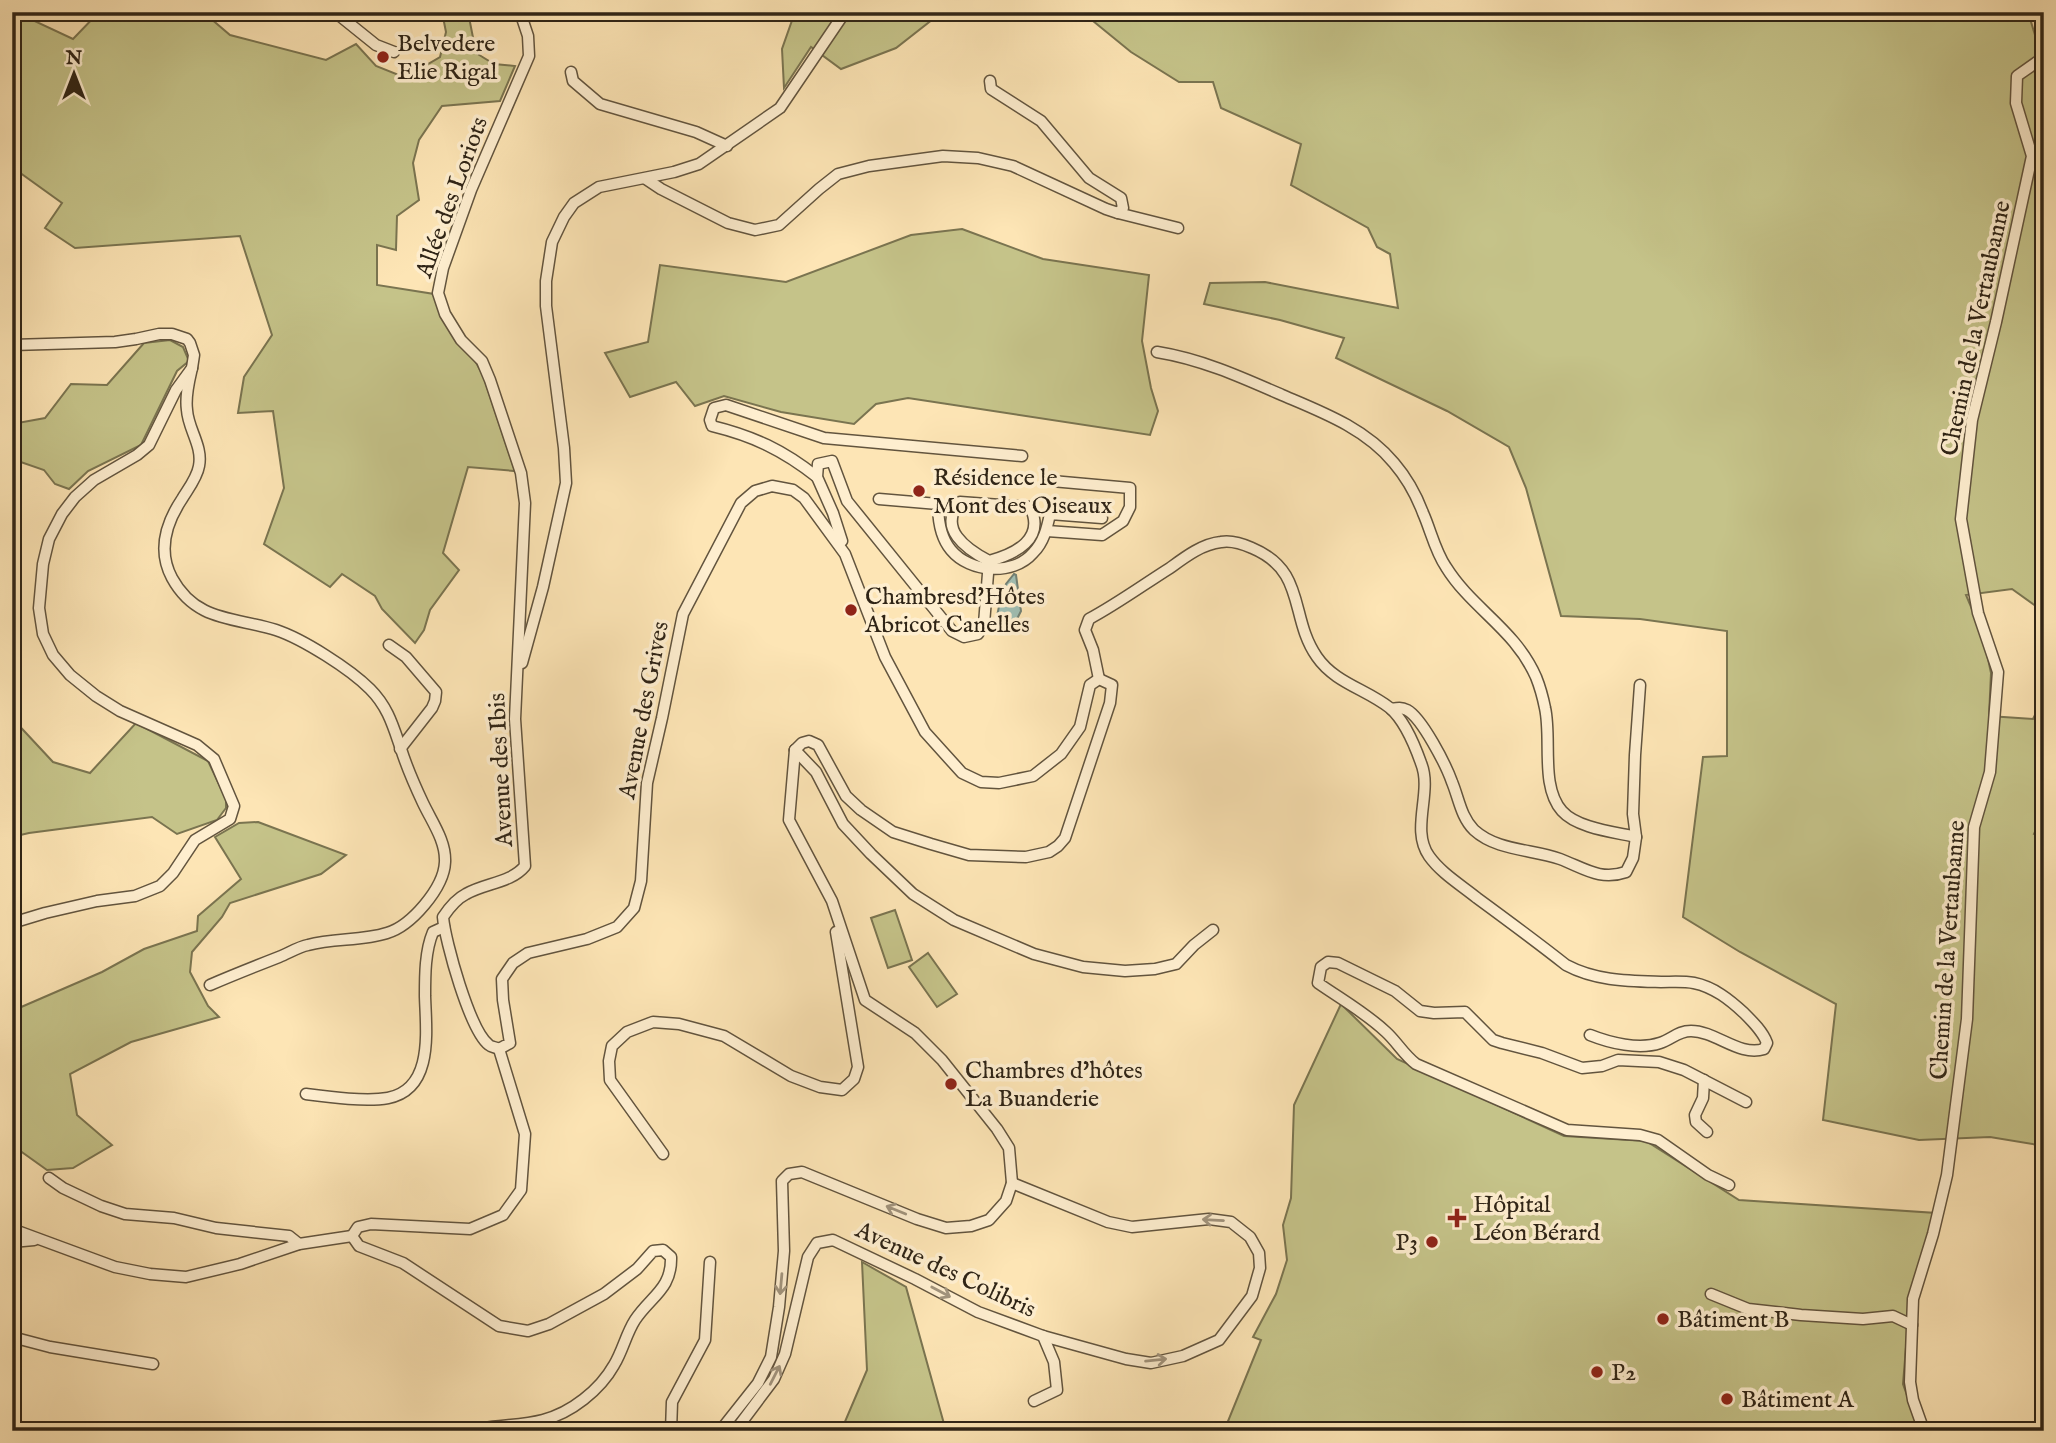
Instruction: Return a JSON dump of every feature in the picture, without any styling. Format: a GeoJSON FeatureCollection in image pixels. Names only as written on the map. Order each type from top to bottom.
{"type":"FeatureCollection","features":[{"type":"Feature","properties":{"kind":"street"},"geometry":{"type":"LineString","coordinates":[[335,12],[376,45],[394,52]]}},
{"type":"Feature","properties":{"kind":"street","name":"Allée des Loriots"},"geometry":{"type":"LineString","coordinates":[[517,676],[525,503],[521,473],[482,361],[461,340],[445,314],[438,293],[443,268],[471,190],[529,56],[528,36],[520,12]]}},
{"type":"Feature","properties":{"kind":"street"},"geometry":{"type":"LineString","coordinates":[[517,676],[540,600],[566,483],[546,306],[546,281],[552,242],[564,217],[574,203],[599,187],[674,173],[699,164],[780,108],[845,12]]}},
{"type":"Feature","properties":{"kind":"street","name":"Chemin de la Vertaubanne"},"geometry":{"type":"LineString","coordinates":[[1912,1325],[1913,1299],[1947,1175],[1967,1019],[1974,827],[1990,772],[1997,672],[1978,613],[1961,519],[1972,420],[2032,156],[2016,103],[2017,76],[2044,57]]}},
{"type":"Feature","properties":{"kind":"street"},"geometry":{"type":"LineString","coordinates":[[571,72],[573,81],[600,104],[696,132],[727,146]]}},
{"type":"Feature","properties":{"kind":"street"},"geometry":{"type":"LineString","coordinates":[[990,81],[991,89],[1041,121],[1089,178],[1121,198],[1123,208],[1118,213]]}},
{"type":"Feature","properties":{"kind":"street"},"geometry":{"type":"LineString","coordinates":[[646,179],[728,223],[755,230],[779,225],[838,174],[869,166],[943,156],[978,158],[1013,166],[1106,209],[1178,228]]}},
{"type":"Feature","properties":{"kind":"street"},"geometry":{"type":"LineString","coordinates":[[12,345],[115,342],[159,334],[172,334],[187,339],[194,355],[186,409],[198,445],[200,466],[171,517],[164,537],[165,562],[171,576],[182,595],[200,609],[221,619],[277,630],[305,642],[369,688],[385,708],[396,730],[400,749],[442,842],[445,864],[438,883],[422,909],[405,925],[387,933],[308,945],[210,985]]}},
{"type":"Feature","properties":{"kind":"street"},"geometry":{"type":"LineString","coordinates":[[1157,352],[1184,356],[1230,372],[1338,419],[1366,437],[1394,463],[1416,498],[1446,568],[1524,652],[1546,709],[1550,785],[1563,813],[1602,831],[1636,836]]}},
{"type":"Feature","properties":{"kind":"street"},"geometry":{"type":"LineString","coordinates":[[12,923],[97,901],[135,896],[160,886],[173,873],[195,840],[230,819],[234,806],[214,759],[197,745],[120,711],[70,675],[53,655],[43,634],[39,608],[43,564],[49,539],[62,514],[75,497],[94,480],[149,445],[176,390],[192,368]]}},
{"type":"Feature","properties":{"kind":"street"},"geometry":{"type":"LineString","coordinates":[[1022,456],[824,438],[726,405],[715,408],[710,420],[712,426],[739,432],[766,443],[794,459],[817,477],[833,513],[845,554],[885,657],[925,732],[962,773],[981,782],[999,783],[1033,776],[1061,754],[1080,727],[1090,685],[1099,679]]}},
{"type":"Feature","properties":{"kind":"street"},"geometry":{"type":"LineString","coordinates":[[817,477],[818,464],[832,461],[847,501],[951,631],[964,636],[978,634],[985,624],[988,565]]}},
{"type":"Feature","properties":{"kind":"street"},"geometry":{"type":"LineString","coordinates":[[1047,531],[1102,535],[1123,521],[1130,507],[1130,488],[1052,481]]}},
{"type":"Feature","properties":{"kind":"street","name":"Avenue des Grives"},"geometry":{"type":"LineString","coordinates":[[499,1049],[510,1043],[502,1000],[502,979],[513,963],[528,953],[587,939],[617,927],[634,908],[641,881],[647,783],[683,614],[741,503],[755,491],[772,486],[793,490],[804,498],[845,554]]}},
{"type":"Feature","properties":{"kind":"street"},"geometry":{"type":"LineString","coordinates":[[879,499],[938,504],[939,527],[953,553],[969,563],[1009,567],[1034,553],[1047,531],[1050,514],[1102,518]]}},
{"type":"Feature","properties":{"kind":"street"},"geometry":{"type":"LineString","coordinates":[[960,502],[1030,507],[1035,517],[1030,537],[1010,555],[988,565],[957,537],[951,519],[953,510],[960,502]]}},
{"type":"Feature","properties":{"kind":"street"},"geometry":{"type":"LineString","coordinates":[[1099,679],[1093,650],[1085,630],[1089,619],[1196,550],[1222,542],[1240,543],[1264,553],[1286,573],[1297,598],[1305,636],[1317,658],[1338,679],[1391,709],[1408,733],[1423,767],[1423,842],[1429,856],[1447,875],[1574,969],[1609,980],[1692,982],[1709,988],[1730,1000],[1753,1022],[1767,1043],[1764,1049],[1748,1051],[1710,1034],[1693,1031],[1679,1032],[1661,1042],[1646,1046],[1590,1035]]}},
{"type":"Feature","properties":{"kind":"street"},"geometry":{"type":"LineString","coordinates":[[389,645],[406,657],[436,692],[432,709],[400,749]]}},
{"type":"Feature","properties":{"kind":"street","name":"Avenue des Ibis"},"geometry":{"type":"LineString","coordinates":[[444,927],[443,917],[465,894],[519,874],[525,866],[515,719],[517,676]]}},
{"type":"Feature","properties":{"kind":"street"},"geometry":{"type":"LineString","coordinates":[[720,1431],[758,1383],[771,1357],[784,1251],[782,1181],[789,1174],[802,1172],[917,1219],[946,1228],[971,1226],[989,1220],[1006,1201],[1012,1183],[1009,1148],[950,1070],[915,1032],[865,1000],[832,901],[789,820],[795,750],[802,743],[809,741],[818,745],[846,796],[861,810],[894,832],[969,855],[1026,858],[1039,855],[1049,852],[1065,838],[1110,703],[1112,685],[1099,679]]}},
{"type":"Feature","properties":{"kind":"street"},"geometry":{"type":"LineString","coordinates":[[1391,709],[1399,707],[1409,711],[1431,739],[1452,779],[1464,818],[1475,831],[1490,841],[1556,858],[1612,877],[1626,872],[1633,858],[1636,836],[1633,814],[1640,685]]}},
{"type":"Feature","properties":{"kind":"street"},"geometry":{"type":"LineString","coordinates":[[795,750],[816,772],[843,824],[870,855],[913,894],[954,920],[1034,954],[1083,967],[1125,971],[1176,964],[1213,930]]}},
{"type":"Feature","properties":{"kind":"street"},"geometry":{"type":"LineString","coordinates":[[663,1154],[610,1080],[609,1061],[612,1046],[627,1032],[653,1022],[680,1024],[724,1036],[791,1076],[820,1087],[842,1090],[854,1079],[858,1067],[832,901]]}},
{"type":"Feature","properties":{"kind":"street"},"geometry":{"type":"LineString","coordinates":[[12,1230],[115,1267],[186,1277],[240,1264],[299,1244],[352,1236],[358,1227],[371,1224],[470,1229],[503,1215],[521,1190],[525,1135],[499,1049],[488,1045],[478,1031],[453,969],[444,927],[433,932],[429,941],[425,994],[427,1030],[423,1066],[412,1087],[389,1098],[348,1099],[306,1094]]}},
{"type":"Feature","properties":{"kind":"street"},"geometry":{"type":"LineString","coordinates":[[1729,1185],[1708,1175],[1658,1140],[1640,1135],[1567,1130],[1416,1064],[1388,1033],[1318,984],[1321,967],[1328,961],[1338,963],[1395,991],[1420,1011],[1465,1012],[1493,1040],[1502,1043],[1542,1053],[1582,1068],[1602,1066],[1618,1060],[1659,1062],[1684,1070],[1746,1102]]}},
{"type":"Feature","properties":{"kind":"street"},"geometry":{"type":"LineString","coordinates":[[1618,1060],[1623,1043]]}},
{"type":"Feature","properties":{"kind":"street"},"geometry":{"type":"LineString","coordinates":[[1704,1080],[1703,1098],[1695,1115],[1696,1122],[1707,1132]]}},
{"type":"Feature","properties":{"kind":"street"},"geometry":{"type":"LineString","coordinates":[[49,1178],[83,1198],[125,1214],[289,1236],[299,1244]]}},
{"type":"Feature","properties":{"kind":"street","name":"Avenue des Colibris"},"geometry":{"type":"LineString","coordinates":[[735,1431],[775,1379],[785,1354],[808,1256],[817,1243],[833,1240],[978,1312],[1043,1336],[1150,1363],[1183,1356],[1219,1340],[1252,1296],[1260,1268],[1259,1253],[1250,1237],[1231,1222],[1209,1219],[1132,1227],[1108,1222],[1012,1183]]}},
{"type":"Feature","properties":{"kind":"street"},"geometry":{"type":"LineString","coordinates":[[352,1236],[359,1246],[403,1263],[499,1326],[528,1331],[549,1324],[604,1294],[637,1269],[653,1251],[663,1250],[671,1257],[666,1286],[636,1318],[614,1365],[595,1389],[573,1407],[544,1420],[484,1428],[481,1431]]}},
{"type":"Feature","properties":{"kind":"street"},"geometry":{"type":"LineString","coordinates":[[12,1242],[40,1240]]}},
{"type":"Feature","properties":{"kind":"street"},"geometry":{"type":"LineString","coordinates":[[671,1431],[672,1402],[705,1340],[710,1262]]}},
{"type":"Feature","properties":{"kind":"street"},"geometry":{"type":"LineString","coordinates":[[1711,1294],[1748,1309],[1863,1319],[1893,1316],[1912,1325],[1910,1382],[1924,1431]]}},
{"type":"Feature","properties":{"kind":"street"},"geometry":{"type":"LineString","coordinates":[[1034,1401],[1057,1390],[1054,1362],[1043,1336]]}},
{"type":"Feature","properties":{"kind":"street"},"geometry":{"type":"LineString","coordinates":[[12,1338],[153,1364]]}},
{"type":"Feature","properties":{"kind":"shaded area"},"geometry":{"type":"Polygon","coordinates":[[[12,12],[23,12],[28,18],[73,39],[99,12],[203,12],[230,35],[326,60],[356,44],[376,66],[401,76],[409,75],[440,57],[446,32],[442,12],[468,12],[476,53],[494,64],[515,66],[500,101],[442,106],[419,140],[413,163],[419,200],[397,216],[396,250],[377,245],[377,285],[434,294],[461,336],[483,375],[515,471],[468,467],[443,553],[459,570],[430,610],[424,630],[415,643],[382,609],[375,596],[342,574],[330,587],[264,544],[284,488],[273,411],[238,413],[244,377],[272,335],[240,236],[75,248],[45,228],[62,203],[12,167],[12,12]]]}},
{"type":"Feature","properties":{"kind":"shaded area"},"geometry":{"type":"Polygon","coordinates":[[[795,12],[942,12],[896,48],[841,69],[811,47],[784,88],[782,49],[795,12]]]}},
{"type":"Feature","properties":{"kind":"shaded area"},"geometry":{"type":"Polygon","coordinates":[[[1082,12],[2028,12],[2035,35],[2044,29],[2044,612],[2012,589],[1966,595],[1983,635],[1991,673],[1989,716],[2033,719],[2044,697],[2044,813],[2034,834],[2044,838],[2044,1146],[1990,1137],[1919,1140],[1823,1120],[1836,1004],[1740,952],[1683,917],[1703,757],[1727,756],[1727,631],[1640,619],[1561,616],[1526,488],[1509,447],[1447,411],[1336,358],[1344,338],[1280,320],[1204,304],[1210,283],[1265,282],[1398,308],[1390,254],[1377,247],[1368,228],[1291,185],[1301,144],[1221,108],[1213,82],[1179,82],[1131,52],[1082,12]]]}},
{"type":"Feature","properties":{"kind":"shaded area"},"geometry":{"type":"Polygon","coordinates":[[[962,229],[1043,259],[1149,275],[1142,341],[1158,411],[1150,435],[908,398],[876,404],[854,424],[781,412],[724,396],[695,406],[676,382],[630,397],[605,353],[648,342],[660,265],[786,282],[911,235],[962,229]]]}},
{"type":"Feature","properties":{"kind":"shaded area"},"geometry":{"type":"Polygon","coordinates":[[[170,340],[183,347],[189,361],[177,371],[141,445],[88,471],[69,489],[55,484],[44,470],[12,459],[12,424],[45,418],[71,384],[107,385],[144,343],[170,340]]]}},
{"type":"Feature","properties":{"kind":"shaded area"},"geometry":{"type":"Polygon","coordinates":[[[12,718],[53,762],[90,773],[136,723],[208,761],[226,799],[226,808],[217,820],[177,834],[152,817],[12,837],[12,718]]]}},
{"type":"Feature","properties":{"kind":"shaded area"},"geometry":{"type":"Polygon","coordinates":[[[258,822],[346,855],[321,874],[230,903],[222,917],[192,952],[190,972],[208,1006],[219,1017],[131,1042],[70,1074],[77,1115],[112,1145],[73,1168],[47,1170],[12,1145],[12,1011],[102,972],[144,949],[197,931],[198,916],[241,879],[215,837],[239,823],[258,822]]]}},
{"type":"Feature","properties":{"kind":"shaded area"},"geometry":{"type":"Polygon","coordinates":[[[895,910],[912,960],[888,968],[871,918],[895,910]]]}},
{"type":"Feature","properties":{"kind":"shaded area"},"geometry":{"type":"Polygon","coordinates":[[[928,953],[957,994],[937,1007],[909,967],[928,953]]]}},
{"type":"Feature","properties":{"kind":"shaded area","name":"Hôpital Léon Bérard"},"geometry":{"type":"Polygon","coordinates":[[[1341,1004],[1397,1059],[1564,1136],[1646,1141],[1739,1200],[1936,1213],[1910,1298],[1903,1384],[1920,1431],[1224,1431],[1261,1340],[1253,1337],[1276,1294],[1287,1260],[1283,1225],[1291,1198],[1294,1105],[1341,1004]]]}},
{"type":"Feature","properties":{"kind":"shaded area"},"geometry":{"type":"Polygon","coordinates":[[[862,1262],[906,1287],[946,1431],[841,1431],[867,1370],[862,1262]]]}},
{"type":"Feature","properties":{"kind":"water"},"geometry":{"type":"Polygon","coordinates":[[[1014,574],[1021,611],[1015,623],[1009,625],[997,616],[1003,587],[1014,574]]]}},
{"type":"Feature","properties":{"kind":"place","name":"Belvedere Elie Rigal"},"geometry":{"type":"Point","coordinates":[383,57]}},
{"type":"Feature","properties":{"kind":"place","name":"Résidence le Mont des Oiseaux"},"geometry":{"type":"Point","coordinates":[919,491]}},
{"type":"Feature","properties":{"kind":"place","name":"Chambresd'Hôtes Abricot Canelles"},"geometry":{"type":"Point","coordinates":[851,610]}},
{"type":"Feature","properties":{"kind":"place","name":"Chambres d'hôtes La Buanderie"},"geometry":{"type":"Point","coordinates":[951,1084]}},
{"type":"Feature","properties":{"kind":"place","name":"Hôpital Léon Bérard"},"geometry":{"type":"Point","coordinates":[1457,1218]}},
{"type":"Feature","properties":{"kind":"place","name":"P3"},"geometry":{"type":"Point","coordinates":[1432,1242]}},
{"type":"Feature","properties":{"kind":"place","name":"Bâtiment B"},"geometry":{"type":"Point","coordinates":[1663,1319]}},
{"type":"Feature","properties":{"kind":"place","name":"P2"},"geometry":{"type":"Point","coordinates":[1597,1372]}},
{"type":"Feature","properties":{"kind":"place","name":"Bâtiment A"},"geometry":{"type":"Point","coordinates":[1727,1399]}}]}
